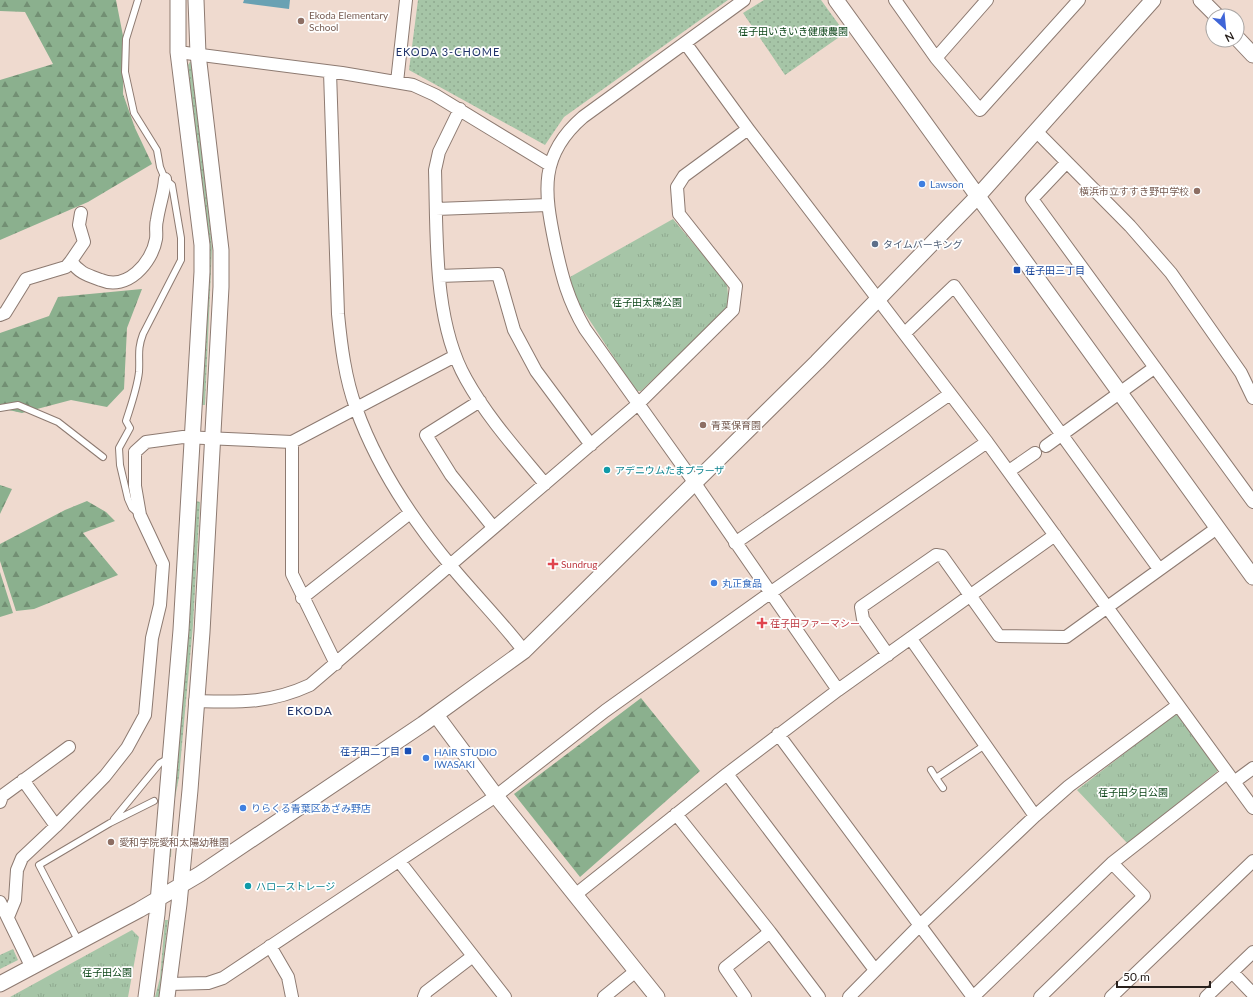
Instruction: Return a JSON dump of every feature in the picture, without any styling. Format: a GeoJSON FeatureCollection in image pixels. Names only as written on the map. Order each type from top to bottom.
{"type":"FeatureCollection","features":[{"type":"Feature","properties":{"kind":"street"},"geometry":{"type":"LineString","coordinates":[[146,997],[158,898],[181,630],[202,245],[178,52],[178,0]]}},
{"type":"Feature","properties":{"kind":"street"},"geometry":{"type":"LineString","coordinates":[[196,0],[198,54],[221,250],[221,287],[211,437],[202,632],[181,885],[168,990],[208,983],[223,978],[399,862],[496,796],[605,710],[987,442]]}},
{"type":"Feature","properties":{"kind":"street"},"geometry":{"type":"LineString","coordinates":[[397,82],[406,0]]}},
{"type":"Feature","properties":{"kind":"street"},"geometry":{"type":"LineString","coordinates":[[744,0],[686,44],[583,116],[570,128],[560,142],[550,165],[547,181],[547,205],[562,279],[574,311],[585,329],[694,482],[838,690]]}},
{"type":"Feature","properties":{"kind":"street"},"geometry":{"type":"LineString","coordinates":[[836,0],[1216,528],[1253,577]]}},
{"type":"Feature","properties":{"kind":"street"},"geometry":{"type":"LineString","coordinates":[[895,0],[936,58],[980,110],[1079,0]]}},
{"type":"Feature","properties":{"kind":"street"},"geometry":{"type":"LineString","coordinates":[[936,58],[987,0]]}},
{"type":"Feature","properties":{"kind":"street"},"geometry":{"type":"LineString","coordinates":[[0,984],[139,910],[181,885],[436,715],[524,651],[817,362],[978,196],[1153,0]]}},
{"type":"Feature","properties":{"kind":"street"},"geometry":{"type":"LineString","coordinates":[[1201,0],[1209,8]]}},
{"type":"Feature","properties":{"kind":"street"},"geometry":{"type":"LineString","coordinates":[[686,44],[748,129],[987,442],[1253,808]]}},
{"type":"Feature","properties":{"kind":"street"},"geometry":{"type":"LineString","coordinates":[[1245,46],[1253,55]]}},
{"type":"Feature","properties":{"kind":"street"},"geometry":{"type":"LineString","coordinates":[[178,52],[330,72],[397,82],[412,86],[435,95],[460,109],[550,165]]}},
{"type":"Feature","properties":{"kind":"street"},"geometry":{"type":"LineString","coordinates":[[330,72],[338,314],[341,350],[356,407],[382,466],[410,513],[450,565],[524,651]]}},
{"type":"Feature","properties":{"kind":"street"},"geometry":{"type":"LineString","coordinates":[[460,109],[439,152],[434,170],[442,310],[455,356],[465,378],[480,401],[545,484]]}},
{"type":"Feature","properties":{"kind":"street"},"geometry":{"type":"LineString","coordinates":[[196,701],[242,703],[276,698],[310,685],[638,404],[733,310],[736,286],[679,214],[677,187],[684,176],[748,129]]}},
{"type":"Feature","properties":{"kind":"street"},"geometry":{"type":"LineString","coordinates":[[1036,131],[1130,226],[1171,273],[1241,373],[1253,398]]}},
{"type":"Feature","properties":{"kind":"street"},"geometry":{"type":"LineString","coordinates":[[1067,162],[1032,199],[1253,502]]}},
{"type":"Feature","properties":{"kind":"street"},"geometry":{"type":"LineString","coordinates":[[71,261],[77,270],[107,283],[118,282],[139,272],[147,263],[156,239],[156,222],[165,178]]}},
{"type":"Feature","properties":{"kind":"street"},"geometry":{"type":"LineString","coordinates":[[436,209],[547,205]]}},
{"type":"Feature","properties":{"kind":"street"},"geometry":{"type":"LineString","coordinates":[[0,315],[5,313],[26,279],[66,267],[71,261],[84,242],[79,225],[81,213]]}},
{"type":"Feature","properties":{"kind":"street"},"geometry":{"type":"LineString","coordinates":[[439,276],[498,274],[514,330],[536,371],[591,445]]}},
{"type":"Feature","properties":{"kind":"street"},"geometry":{"type":"LineString","coordinates":[[905,333],[954,286],[1159,569]]}},
{"type":"Feature","properties":{"kind":"street"},"geometry":{"type":"LineString","coordinates":[[8,917],[15,900],[18,870],[22,858],[56,826],[113,765],[127,748],[145,715],[152,638],[160,605],[163,564],[140,515],[135,486],[135,452],[146,442],[157,439],[191,436],[292,442],[455,356]]}},
{"type":"Feature","properties":{"kind":"street"},"geometry":{"type":"LineString","coordinates":[[1046,446],[1154,368]]}},
{"type":"Feature","properties":{"kind":"street"},"geometry":{"type":"LineString","coordinates":[[735,543],[950,394]]}},
{"type":"Feature","properties":{"kind":"street"},"geometry":{"type":"LineString","coordinates":[[480,401],[426,435],[451,475],[493,527]]}},
{"type":"Feature","properties":{"kind":"street"},"geometry":{"type":"LineString","coordinates":[[292,442],[292,574],[302,598],[336,664]]}},
{"type":"Feature","properties":{"kind":"street"},"geometry":{"type":"LineString","coordinates":[[1009,472],[1035,453]]}},
{"type":"Feature","properties":{"kind":"street"},"geometry":{"type":"LineString","coordinates":[[302,598],[410,513]]}},
{"type":"Feature","properties":{"kind":"street"},"geometry":{"type":"LineString","coordinates":[[888,655],[863,619],[862,607],[936,555],[942,556],[999,636],[1066,636],[1216,528]]}},
{"type":"Feature","properties":{"kind":"street"},"geometry":{"type":"LineString","coordinates":[[575,895],[778,734],[1055,535]]}},
{"type":"Feature","properties":{"kind":"street"},"geometry":{"type":"LineString","coordinates":[[911,639],[1035,816]]}},
{"type":"Feature","properties":{"kind":"street"},"geometry":{"type":"LineString","coordinates":[[849,997],[920,924],[1035,816],[1069,786],[1178,705]]}},
{"type":"Feature","properties":{"kind":"street"},"geometry":{"type":"LineString","coordinates":[[436,715],[496,796],[657,997]]}},
{"type":"Feature","properties":{"kind":"street"},"geometry":{"type":"LineString","coordinates":[[778,734],[973,997],[1112,863],[1231,778],[1253,768]]}},
{"type":"Feature","properties":{"kind":"street"},"geometry":{"type":"LineString","coordinates":[[0,802],[2,796],[69,747]]}},
{"type":"Feature","properties":{"kind":"street"},"geometry":{"type":"LineString","coordinates":[[727,774],[875,970]]}},
{"type":"Feature","properties":{"kind":"street"},"geometry":{"type":"LineString","coordinates":[[23,780],[56,826]]}},
{"type":"Feature","properties":{"kind":"street"},"geometry":{"type":"LineString","coordinates":[[676,814],[770,932],[819,997]]}},
{"type":"Feature","properties":{"kind":"street"},"geometry":{"type":"LineString","coordinates":[[1112,997],[1253,861]]}},
{"type":"Feature","properties":{"kind":"street"},"geometry":{"type":"LineString","coordinates":[[399,862],[505,997]]}},
{"type":"Feature","properties":{"kind":"street"},"geometry":{"type":"LineString","coordinates":[[1040,997],[1144,896],[1112,863]]}},
{"type":"Feature","properties":{"kind":"street"},"geometry":{"type":"LineString","coordinates":[[0,902],[32,968]]}},
{"type":"Feature","properties":{"kind":"street"},"geometry":{"type":"LineString","coordinates":[[745,997],[725,968],[770,932]]}},
{"type":"Feature","properties":{"kind":"street"},"geometry":{"type":"LineString","coordinates":[[270,946],[288,977],[292,997]]}},
{"type":"Feature","properties":{"kind":"street"},"geometry":{"type":"LineString","coordinates":[[1206,997],[1253,952]]}},
{"type":"Feature","properties":{"kind":"street"},"geometry":{"type":"LineString","coordinates":[[424,997],[426,992],[473,956]]}},
{"type":"Feature","properties":{"kind":"street"},"geometry":{"type":"LineString","coordinates":[[604,997],[636,971]]}},
{"type":"Feature","properties":{"kind":"street"},"geometry":{"type":"LineString","coordinates":[[1232,972],[1253,994]]}},
{"type":"Feature","properties":{"kind":"lane"},"geometry":{"type":"LineString","coordinates":[[138,0],[126,39],[125,72],[134,113],[157,150],[165,178],[172,185],[181,238],[181,260],[176,273],[143,334],[138,347],[139,370],[137,384],[126,421],[130,428],[119,448],[121,475],[128,499],[132,508],[140,515]]}},
{"type":"Feature","properties":{"kind":"lane"},"geometry":{"type":"LineString","coordinates":[[0,408],[18,405],[58,422],[103,457]]}},
{"type":"Feature","properties":{"kind":"lane"},"geometry":{"type":"LineString","coordinates":[[936,778],[985,745]]}},
{"type":"Feature","properties":{"kind":"lane"},"geometry":{"type":"LineString","coordinates":[[110,823],[130,802],[160,763],[170,758]]}},
{"type":"Feature","properties":{"kind":"lane"},"geometry":{"type":"LineString","coordinates":[[931,770],[943,788]]}},
{"type":"Feature","properties":{"kind":"lane"},"geometry":{"type":"LineString","coordinates":[[79,942],[40,865],[110,823],[154,801]]}},
{"type":"Feature","properties":{"kind":"green space"},"geometry":{"type":"Polygon","coordinates":[[[0,0],[116,0],[124,41],[123,94],[135,128],[152,164],[88,202],[0,240],[0,80],[53,64],[25,12],[0,11],[0,0]]]}},
{"type":"Feature","properties":{"kind":"green space"},"geometry":{"type":"Polygon","coordinates":[[[418,0],[728,0],[564,117],[545,145],[409,70],[418,0]]]}},
{"type":"Feature","properties":{"kind":"green space","name":"荏子田いきいき健康農園"},"geometry":{"type":"Polygon","coordinates":[[[764,0],[821,0],[845,33],[785,75],[743,13],[764,0]]]}},
{"type":"Feature","properties":{"kind":"green space"},"geometry":{"type":"Polygon","coordinates":[[[190,62],[193,64],[212,248],[205,405],[200,405],[207,244],[188,65],[190,62]]]}},
{"type":"Feature","properties":{"kind":"green space","name":"荏子田太陽公園"},"geometry":{"type":"Polygon","coordinates":[[[673,219],[727,284],[729,306],[641,391],[636,391],[575,298],[570,277],[673,219]]]}},
{"type":"Feature","properties":{"kind":"green space"},"geometry":{"type":"Polygon","coordinates":[[[142,289],[127,328],[124,389],[107,407],[71,400],[22,413],[0,408],[0,333],[49,316],[58,297],[142,289]]]}},
{"type":"Feature","properties":{"kind":"green space"},"geometry":{"type":"Polygon","coordinates":[[[0,485],[12,489],[0,514],[0,485]]]}},
{"type":"Feature","properties":{"kind":"green space"},"geometry":{"type":"Polygon","coordinates":[[[87,501],[106,512],[115,521],[83,533],[118,575],[34,609],[16,611],[0,561],[0,544],[65,510],[87,501]]]}},
{"type":"Feature","properties":{"kind":"green space"},"geometry":{"type":"Polygon","coordinates":[[[196,501],[200,502],[193,625],[179,777],[174,803],[171,857],[167,857],[188,639],[196,501]]]}},
{"type":"Feature","properties":{"kind":"green space"},"geometry":{"type":"Polygon","coordinates":[[[0,572],[13,613],[0,617],[0,572]]]}},
{"type":"Feature","properties":{"kind":"green space"},"geometry":{"type":"Polygon","coordinates":[[[641,698],[700,771],[580,877],[514,794],[641,698]]]}},
{"type":"Feature","properties":{"kind":"green space","name":"荏子田夕日公園"},"geometry":{"type":"Polygon","coordinates":[[[1178,712],[1219,770],[1128,844],[1077,790],[1178,712]]]}},
{"type":"Feature","properties":{"kind":"green space"},"geometry":{"type":"Polygon","coordinates":[[[165,920],[168,920],[159,997],[155,997],[160,978],[165,920]]]}},
{"type":"Feature","properties":{"kind":"green space","name":"荏子田公園"},"geometry":{"type":"Polygon","coordinates":[[[132,930],[139,937],[128,997],[10,997],[132,930]]]}},
{"type":"Feature","properties":{"kind":"green space"},"geometry":{"type":"Polygon","coordinates":[[[13,949],[18,960],[0,969],[0,955],[13,949]]]}},
{"type":"Feature","properties":{"kind":"water"},"geometry":{"type":"Polygon","coordinates":[[[244,0],[290,0],[289,9],[243,3],[244,0]]]}},
{"type":"Feature","properties":{"kind":"place","name":"Ekoda Elementary School"},"geometry":{"type":"Point","coordinates":[301,21]}},
{"type":"Feature","properties":{"kind":"place","name":"Lawson"},"geometry":{"type":"Point","coordinates":[922,184]}},
{"type":"Feature","properties":{"kind":"place","name":"横浜市立すすき野中学校"},"geometry":{"type":"Point","coordinates":[1197,191]}},
{"type":"Feature","properties":{"kind":"place","name":"タイムパーキング"},"geometry":{"type":"Point","coordinates":[875,244]}},
{"type":"Feature","properties":{"kind":"place","name":"荏子田三丁目"},"geometry":{"type":"Point","coordinates":[1017,270]}},
{"type":"Feature","properties":{"kind":"place","name":"青葉保育園"},"geometry":{"type":"Point","coordinates":[703,425]}},
{"type":"Feature","properties":{"kind":"place","name":"アデニウムたまプラーザ"},"geometry":{"type":"Point","coordinates":[607,470]}},
{"type":"Feature","properties":{"kind":"place","name":"Sundrug"},"geometry":{"type":"Point","coordinates":[553,564]}},
{"type":"Feature","properties":{"kind":"place","name":"丸正食品"},"geometry":{"type":"Point","coordinates":[714,583]}},
{"type":"Feature","properties":{"kind":"place","name":"荏子田ファーマシー"},"geometry":{"type":"Point","coordinates":[762,623]}},
{"type":"Feature","properties":{"kind":"place","name":"荏子田二丁目"},"geometry":{"type":"Point","coordinates":[408,751]}},
{"type":"Feature","properties":{"kind":"place","name":"HAIR STUDIO IWASAKI"},"geometry":{"type":"Point","coordinates":[426,758]}},
{"type":"Feature","properties":{"kind":"place","name":"りらくる青葉区あざみ野店"},"geometry":{"type":"Point","coordinates":[243,808]}},
{"type":"Feature","properties":{"kind":"place","name":"愛和学院愛和太陽幼稚園"},"geometry":{"type":"Point","coordinates":[111,842]}},
{"type":"Feature","properties":{"kind":"place","name":"ハローストレージ"},"geometry":{"type":"Point","coordinates":[248,886]}},
{"type":"Feature","properties":{"kind":"district","name":"EKODA 3-CHOME"},"geometry":{"type":"Point","coordinates":[448,52]}},
{"type":"Feature","properties":{"kind":"district","name":"EKODA"},"geometry":{"type":"Point","coordinates":[310,711]}}]}
